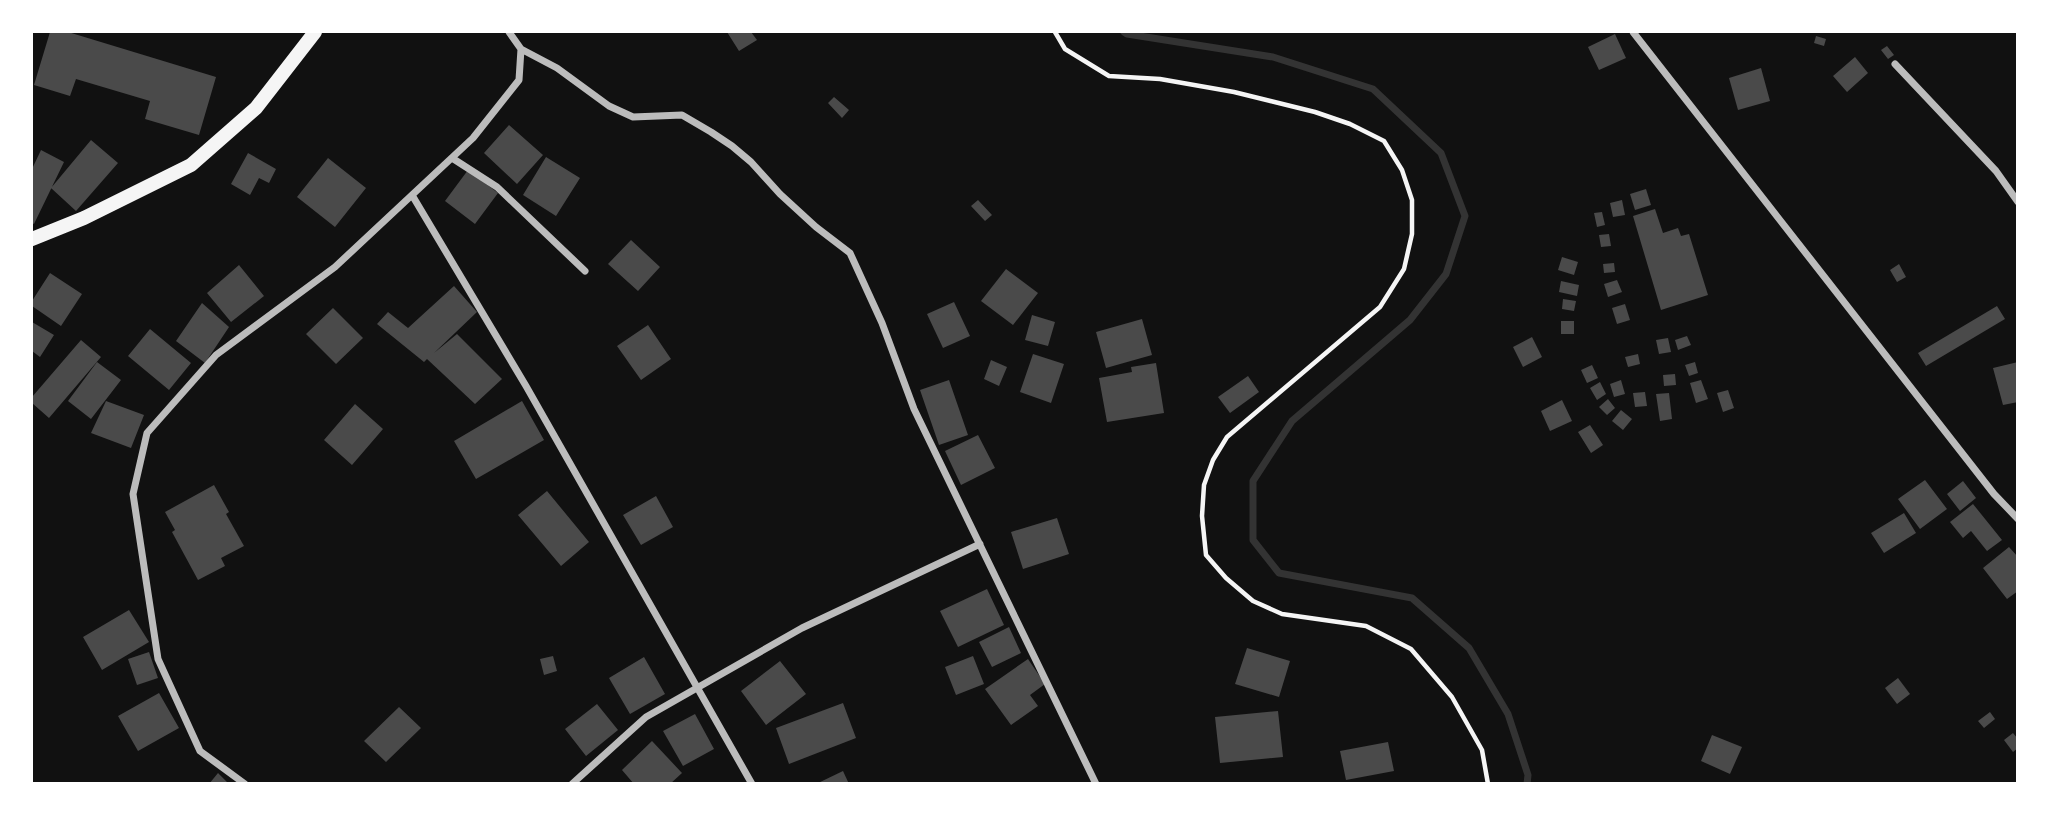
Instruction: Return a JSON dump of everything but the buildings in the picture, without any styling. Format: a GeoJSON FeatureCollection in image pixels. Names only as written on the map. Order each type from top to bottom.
{"type":"FeatureCollection","features":[{"type":"Feature","properties":{"kind":"main road"},"geometry":{"type":"LineString","coordinates":[[32,239],[84,218],[191,165],[256,107],[315,32]]}},
{"type":"Feature","properties":{"kind":"street"},"geometry":{"type":"LineString","coordinates":[[509,32],[521,49],[558,68],[609,106],[633,117],[682,116],[711,132],[732,146],[816,227],[850,253],[882,323],[914,409],[1096,783]]}},
{"type":"Feature","properties":{"kind":"street"},"geometry":{"type":"LineString","coordinates":[[1633,32],[1994,494],[2018,519]]}},
{"type":"Feature","properties":{"kind":"street"},"geometry":{"type":"LineString","coordinates":[[245,783],[200,751],[158,659],[133,494],[146,433],[216,355],[335,267],[473,138],[519,80],[521,49]]}},
{"type":"Feature","properties":{"kind":"street"},"geometry":{"type":"LineString","coordinates":[[1895,64],[1996,171],[2018,202]]}},
{"type":"Feature","properties":{"kind":"street"},"geometry":{"type":"LineString","coordinates":[[452,158],[497,187],[585,271]]}},
{"type":"Feature","properties":{"kind":"street"},"geometry":{"type":"LineString","coordinates":[[412,195],[526,386],[752,783]]}},
{"type":"Feature","properties":{"kind":"street"},"geometry":{"type":"LineString","coordinates":[[572,783],[646,717],[802,628],[979,544]]}},
{"type":"Feature","properties":{"kind":"path"},"geometry":{"type":"LineString","coordinates":[[1055,32],[1065,49],[1109,76],[1160,79],[1234,92],[1315,112],[1350,124],[1384,141],[1402,170],[1412,200],[1412,234],[1404,268],[1380,307],[1227,437],[1213,460],[1204,485],[1202,516],[1206,555],[1226,578],[1253,601],[1282,614],[1366,626],[1411,649],[1452,696],[1482,750],[1489,783]]}},
{"type":"Feature","properties":{"kind":"waterway"},"geometry":{"type":"LineString","coordinates":[[1124,32],[1273,57],[1373,89],[1441,153],[1465,216],[1446,274],[1410,320],[1292,421],[1253,481],[1253,540],[1279,573],[1412,598],[1469,648],[1508,714],[1528,775],[1527,784]]}}]}
